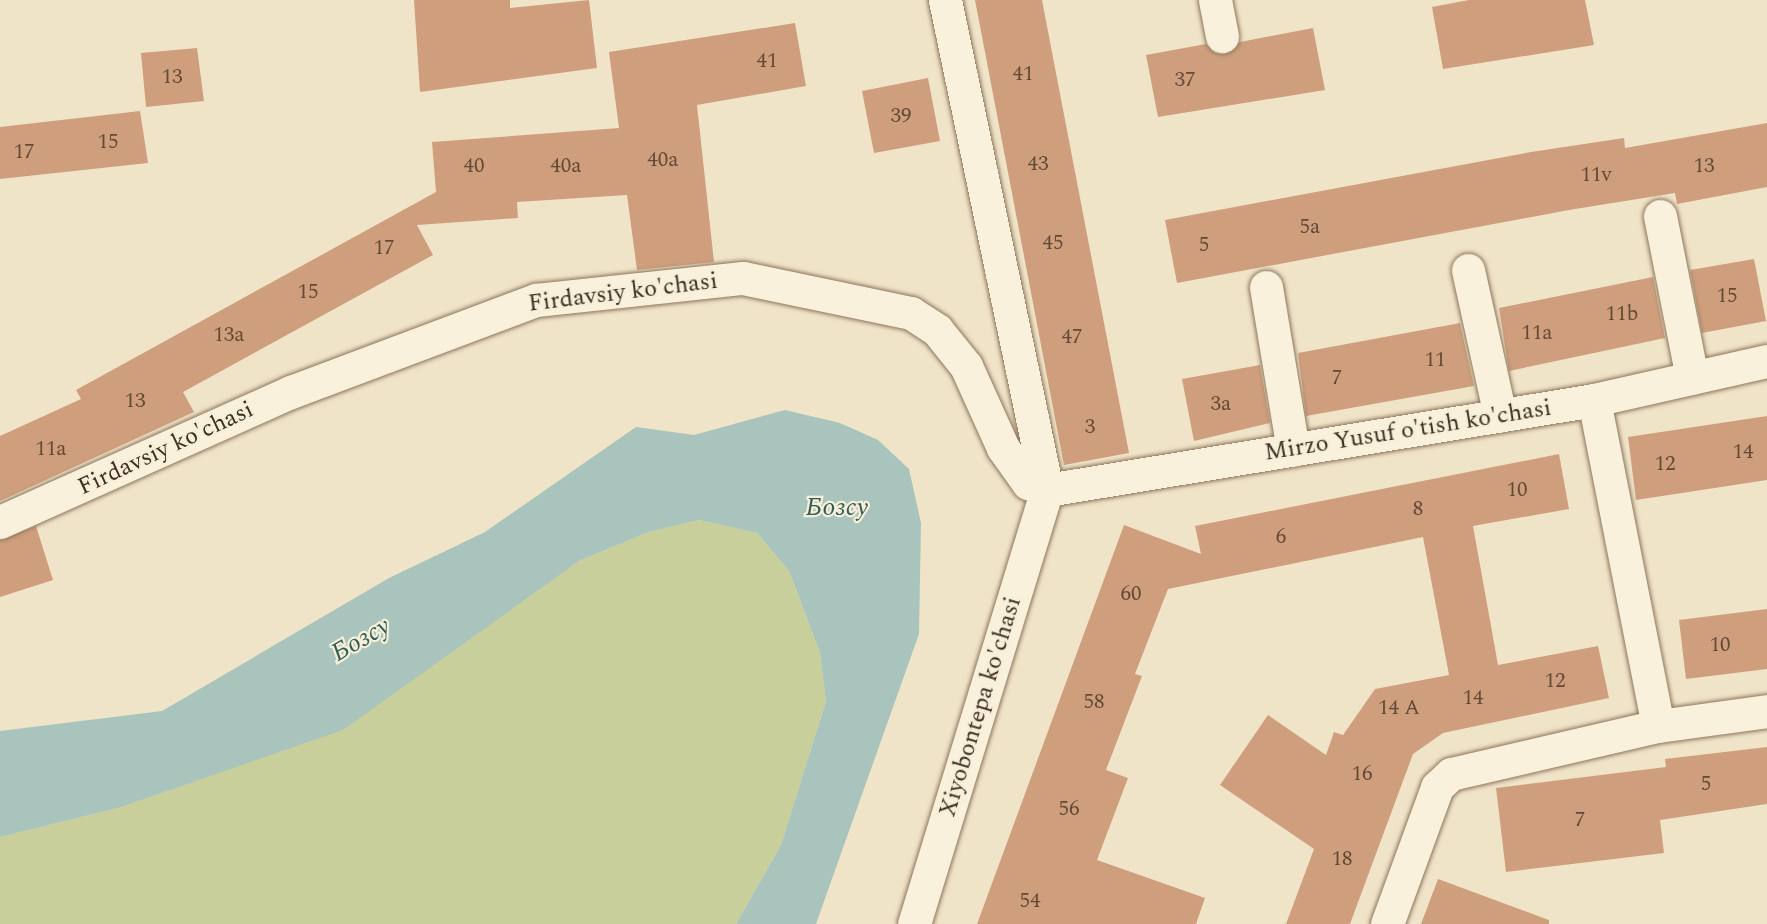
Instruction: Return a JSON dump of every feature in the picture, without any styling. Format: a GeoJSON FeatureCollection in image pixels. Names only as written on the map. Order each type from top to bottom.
{"type":"FeatureCollection","features":[{"type":"Feature","properties":{"kind":"street"},"geometry":{"type":"LineString","coordinates":[[945,0],[1047,490]]}},
{"type":"Feature","properties":{"kind":"street"},"geometry":{"type":"LineString","coordinates":[[1215,0],[1222,36]]}},
{"type":"Feature","properties":{"kind":"street"},"geometry":{"type":"LineString","coordinates":[[1660,216],[1692,378]]}},
{"type":"Feature","properties":{"kind":"street"},"geometry":{"type":"LineString","coordinates":[[1468,270],[1500,416]]}},
{"type":"Feature","properties":{"kind":"street","name":"Firdavsiy ko'chasi"},"geometry":{"type":"LineString","coordinates":[[0,522],[291,392],[536,300],[743,278],[911,313],[937,330],[966,366],[1003,448],[1028,483],[1047,490]]}},
{"type":"Feature","properties":{"kind":"street"},"geometry":{"type":"LineString","coordinates":[[1266,287],[1293,450]]}},
{"type":"Feature","properties":{"kind":"street","name":"Mirzo Yusuf o'tish ko'chasi"},"geometry":{"type":"LineString","coordinates":[[1047,490],[1594,400],[1767,361]]}},
{"type":"Feature","properties":{"kind":"street"},"geometry":{"type":"LineString","coordinates":[[1594,400],[1658,726]]}},
{"type":"Feature","properties":{"kind":"street","name":"Xiyobontepa ko'chasi"},"geometry":{"type":"LineString","coordinates":[[914,924],[1047,490]]}},
{"type":"Feature","properties":{"kind":"street"},"geometry":{"type":"LineString","coordinates":[[1387,924],[1444,779],[1658,726],[1767,711]]}},
{"type":"Feature","properties":{"kind":"green space"},"geometry":{"type":"Polygon","coordinates":[[[699,520],[757,533],[789,571],[820,653],[826,701],[781,845],[736,924],[0,924],[0,837],[118,808],[519,602],[579,561],[649,532],[699,520]]]}},
{"type":"Feature","properties":{"kind":"water","name":"Бозсу"},"geometry":{"type":"Polygon","coordinates":[[[785,410],[840,423],[878,440],[909,469],[921,523],[919,634],[816,924],[736,924],[781,845],[826,701],[820,653],[789,571],[757,533],[699,520],[649,532],[579,561],[343,730],[118,808],[0,837],[0,731],[162,711],[389,578],[485,532],[636,427],[694,435],[785,410]]]}},
{"type":"Feature","properties":{"kind":"building"},"geometry":{"type":"Polygon","coordinates":[[[414,0],[510,0],[510,8],[589,0],[597,68],[420,92],[414,0]]]}},
{"type":"Feature","properties":{"kind":"building"},"geometry":{"type":"Polygon","coordinates":[[[975,0],[1042,0],[1129,453],[1064,465],[975,0]]]}},
{"type":"Feature","properties":{"kind":"building"},"geometry":{"type":"Polygon","coordinates":[[[1469,0],[1585,0],[1594,45],[1443,69],[1432,7],[1469,0]]]}},
{"type":"Feature","properties":{"kind":"building"},"geometry":{"type":"Polygon","coordinates":[[[795,23],[806,86],[697,105],[714,262],[637,270],[627,195],[517,202],[518,218],[417,225],[433,255],[183,392],[194,412],[0,501],[0,436],[81,399],[76,390],[436,192],[432,142],[619,128],[609,52],[795,23]]]}},
{"type":"Feature","properties":{"kind":"building"},"geometry":{"type":"Polygon","coordinates":[[[1313,28],[1325,90],[1158,117],[1146,55],[1206,44],[1215,53],[1225,54],[1240,42],[1313,28]]]}},
{"type":"Feature","properties":{"kind":"building"},"geometry":{"type":"Polygon","coordinates":[[[197,48],[204,101],[146,107],[141,53],[197,48]]]}},
{"type":"Feature","properties":{"kind":"building"},"geometry":{"type":"Polygon","coordinates":[[[928,78],[940,141],[874,153],[862,91],[928,78]]]}},
{"type":"Feature","properties":{"kind":"building"},"geometry":{"type":"Polygon","coordinates":[[[140,111],[148,163],[0,179],[0,127],[140,111]]]}},
{"type":"Feature","properties":{"kind":"building"},"geometry":{"type":"Polygon","coordinates":[[[1767,123],[1767,187],[1677,204],[1675,193],[1569,210],[1177,283],[1165,220],[1531,152],[1624,138],[1625,148],[1767,123]]]}},
{"type":"Feature","properties":{"kind":"building"},"geometry":{"type":"Polygon","coordinates":[[[1754,259],[1766,321],[1702,333],[1690,270],[1754,259]]]}},
{"type":"Feature","properties":{"kind":"building"},"geometry":{"type":"Polygon","coordinates":[[[1653,277],[1665,338],[1509,371],[1499,308],[1653,277]]]}},
{"type":"Feature","properties":{"kind":"building"},"geometry":{"type":"Polygon","coordinates":[[[1460,323],[1474,386],[1306,416],[1298,353],[1460,323]]]}},
{"type":"Feature","properties":{"kind":"building"},"geometry":{"type":"Polygon","coordinates":[[[1260,365],[1270,423],[1194,441],[1182,379],[1260,365]]]}},
{"type":"Feature","properties":{"kind":"building"},"geometry":{"type":"Polygon","coordinates":[[[1767,416],[1767,480],[1636,500],[1628,437],[1767,416]]]}},
{"type":"Feature","properties":{"kind":"building"},"geometry":{"type":"Polygon","coordinates":[[[1559,454],[1569,509],[1473,526],[1498,665],[1598,646],[1609,698],[1443,733],[1413,754],[1350,924],[1286,924],[1314,849],[1220,785],[1268,715],[1326,755],[1334,732],[1343,735],[1375,689],[1449,675],[1423,537],[1168,589],[1135,674],[1142,676],[1106,770],[1128,778],[1097,860],[1205,898],[1196,924],[977,924],[1124,525],[1201,554],[1195,526],[1559,454]]]}},
{"type":"Feature","properties":{"kind":"building"},"geometry":{"type":"Polygon","coordinates":[[[36,526],[53,580],[0,597],[0,540],[36,526]]]}},
{"type":"Feature","properties":{"kind":"building"},"geometry":{"type":"Polygon","coordinates":[[[1767,609],[1767,669],[1686,679],[1679,620],[1767,609]]]}},
{"type":"Feature","properties":{"kind":"building"},"geometry":{"type":"Polygon","coordinates":[[[1767,747],[1767,804],[1660,820],[1664,853],[1506,872],[1496,788],[1666,767],[1665,759],[1767,747]]]}},
{"type":"Feature","properties":{"kind":"building"},"geometry":{"type":"Polygon","coordinates":[[[1438,879],[1549,920],[1549,924],[1421,924],[1438,879]]]}}]}
